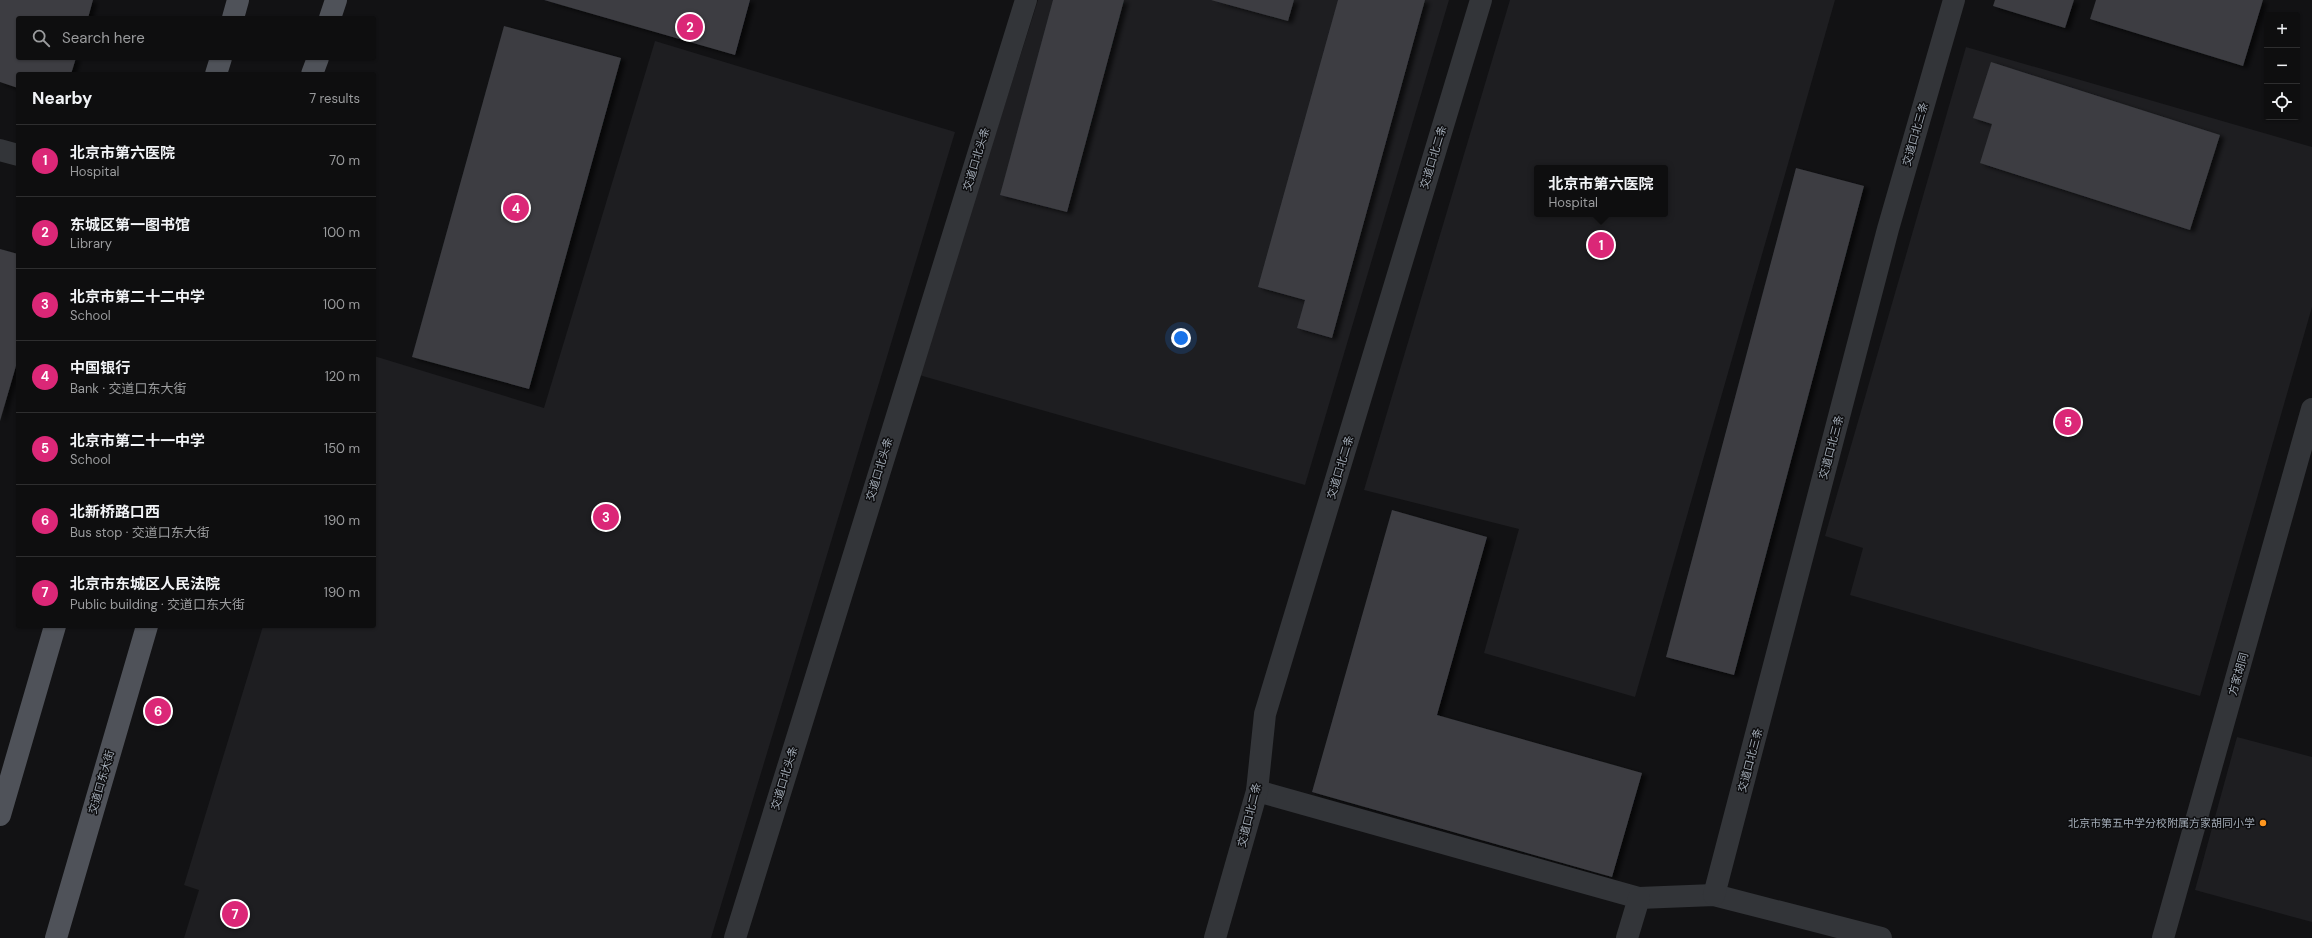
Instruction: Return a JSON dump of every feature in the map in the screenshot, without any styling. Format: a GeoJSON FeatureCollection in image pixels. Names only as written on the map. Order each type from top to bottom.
{"type":"FeatureCollection","features":[{"type":"Feature","properties":{"kind":"main road"},"geometry":{"type":"LineString","coordinates":[[234,16],[238,0]]}},
{"type":"Feature","properties":{"kind":"main road"},"geometry":{"type":"LineString","coordinates":[[331,16],[336,0]]}},
{"type":"Feature","properties":{"kind":"main road"},"geometry":{"type":"LineString","coordinates":[[217,72],[220,60]]}},
{"type":"Feature","properties":{"kind":"main road"},"geometry":{"type":"LineString","coordinates":[[313,72],[317,60]]}},
{"type":"Feature","properties":{"kind":"main road"},"geometry":{"type":"LineString","coordinates":[[0,815],[54,628]]}},
{"type":"Feature","properties":{"kind":"main road","name":"交道口东大街"},"geometry":{"type":"LineString","coordinates":[[56,938],[146,628]]}},
{"type":"Feature","properties":{"kind":"street","name":"交道口北头条"},"geometry":{"type":"LineString","coordinates":[[735,938],[1026,0]]}},
{"type":"Feature","properties":{"kind":"street","name":"交道口北二条"},"geometry":{"type":"LineString","coordinates":[[1215,938],[1257,791],[1265,714],[1481,0]]}},
{"type":"Feature","properties":{"kind":"street","name":"交道口北三条"},"geometry":{"type":"LineString","coordinates":[[1714,895],[1888,229],[1954,0]]}},
{"type":"Feature","properties":{"kind":"street"},"geometry":{"type":"LineString","coordinates":[[0,150],[16,154]]}},
{"type":"Feature","properties":{"kind":"street","name":"方家胡同"},"geometry":{"type":"LineString","coordinates":[[2163,938],[2312,409]]}},
{"type":"Feature","properties":{"kind":"street"},"geometry":{"type":"LineString","coordinates":[[1257,791],[1639,898],[1714,895],[1881,938]]}},
{"type":"Feature","properties":{"kind":"street"},"geometry":{"type":"LineString","coordinates":[[1627,938],[1639,898]]}},
{"type":"Feature","properties":{"kind":"shaded area"},"geometry":{"type":"Polygon","coordinates":[[[1038,0],[1449,0],[1305,485],[919,375],[1038,0]]]}},
{"type":"Feature","properties":{"kind":"shaded area"},"geometry":{"type":"Polygon","coordinates":[[[1510,0],[1835,0],[1635,697],[1484,653],[1519,529],[1364,490],[1510,0]]]}},
{"type":"Feature","properties":{"kind":"shaded area"},"geometry":{"type":"Polygon","coordinates":[[[655,41],[955,132],[711,938],[184,938],[199,890],[184,885],[262,628],[376,628],[376,357],[544,408],[655,41]]]}},
{"type":"Feature","properties":{"kind":"shaded area"},"geometry":{"type":"Polygon","coordinates":[[[1966,47],[2312,147],[2312,307],[2200,696],[1850,595],[1863,548],[1825,536],[1966,47]]]}},
{"type":"Feature","properties":{"kind":"shaded area","name":"北京市第五中学分校附属方家胡同小学"},"geometry":{"type":"Polygon","coordinates":[[[2237,737],[2312,757],[2312,922],[2195,890],[2237,737]]]}},
{"type":"Feature","properties":{"kind":"building"},"geometry":{"type":"Polygon","coordinates":[[[0,0],[93,0],[89,16],[16,16],[16,60],[75,60],[72,72],[16,72],[16,87],[0,82],[0,0]]]}},
{"type":"Feature","properties":{"kind":"building"},"geometry":{"type":"Polygon","coordinates":[[[544,0],[750,0],[735,55],[544,0]]]}},
{"type":"Feature","properties":{"kind":"building"},"geometry":{"type":"Polygon","coordinates":[[[1053,0],[1124,0],[1067,212],[1000,195],[1053,0]]]}},
{"type":"Feature","properties":{"kind":"building"},"geometry":{"type":"Polygon","coordinates":[[[1211,0],[1294,0],[1288,21],[1211,0]]]}},
{"type":"Feature","properties":{"kind":"building"},"geometry":{"type":"Polygon","coordinates":[[[1338,0],[1425,0],[1332,338],[1297,328],[1305,300],[1258,287],[1338,0]]]}},
{"type":"Feature","properties":{"kind":"building"},"geometry":{"type":"Polygon","coordinates":[[[1995,0],[2074,0],[2065,28],[1993,6],[1995,0]]]}},
{"type":"Feature","properties":{"kind":"building"},"geometry":{"type":"Polygon","coordinates":[[[2096,0],[2263,0],[2243,66],[2090,19],[2096,0]]]}},
{"type":"Feature","properties":{"kind":"building"},"geometry":{"type":"Polygon","coordinates":[[[504,26],[621,58],[529,389],[412,357],[504,26]]]}},
{"type":"Feature","properties":{"kind":"building"},"geometry":{"type":"Polygon","coordinates":[[[1991,62],[2220,135],[2190,230],[1980,163],[1992,124],[1973,118],[1991,62]]]}},
{"type":"Feature","properties":{"kind":"building"},"geometry":{"type":"Polygon","coordinates":[[[1796,168],[1864,186],[1734,675],[1666,657],[1796,168]]]}},
{"type":"Feature","properties":{"kind":"building"},"geometry":{"type":"Polygon","coordinates":[[[0,249],[16,253],[16,366],[0,421],[0,249]]]}},
{"type":"Feature","properties":{"kind":"building"},"geometry":{"type":"Polygon","coordinates":[[[1392,510],[1487,537],[1437,715],[1642,773],[1612,877],[1312,792],[1392,510]]]}},
{"type":"Feature","properties":{"kind":"place","name":"东城区第一图书馆"},"geometry":{"type":"Point","coordinates":[690,27]}},
{"type":"Feature","properties":{"kind":"place","name":"中国银行"},"geometry":{"type":"Point","coordinates":[516,208]}},
{"type":"Feature","properties":{"kind":"place","name":"北京市第六医院"},"geometry":{"type":"Point","coordinates":[1601,245]}},
{"type":"Feature","properties":{"kind":"place","name":"北京市第二十一中学"},"geometry":{"type":"Point","coordinates":[2068,422]}},
{"type":"Feature","properties":{"kind":"place","name":"北京市第二十二中学"},"geometry":{"type":"Point","coordinates":[606,517]}},
{"type":"Feature","properties":{"kind":"place","name":"北新桥路口西"},"geometry":{"type":"Point","coordinates":[158,711]}},
{"type":"Feature","properties":{"kind":"place","name":"北京市第五中学分校附属方家胡同小学"},"geometry":{"type":"Point","coordinates":[2263,823]}},
{"type":"Feature","properties":{"kind":"place","name":"北京市东城区人民法院"},"geometry":{"type":"Point","coordinates":[235,914]}}]}
